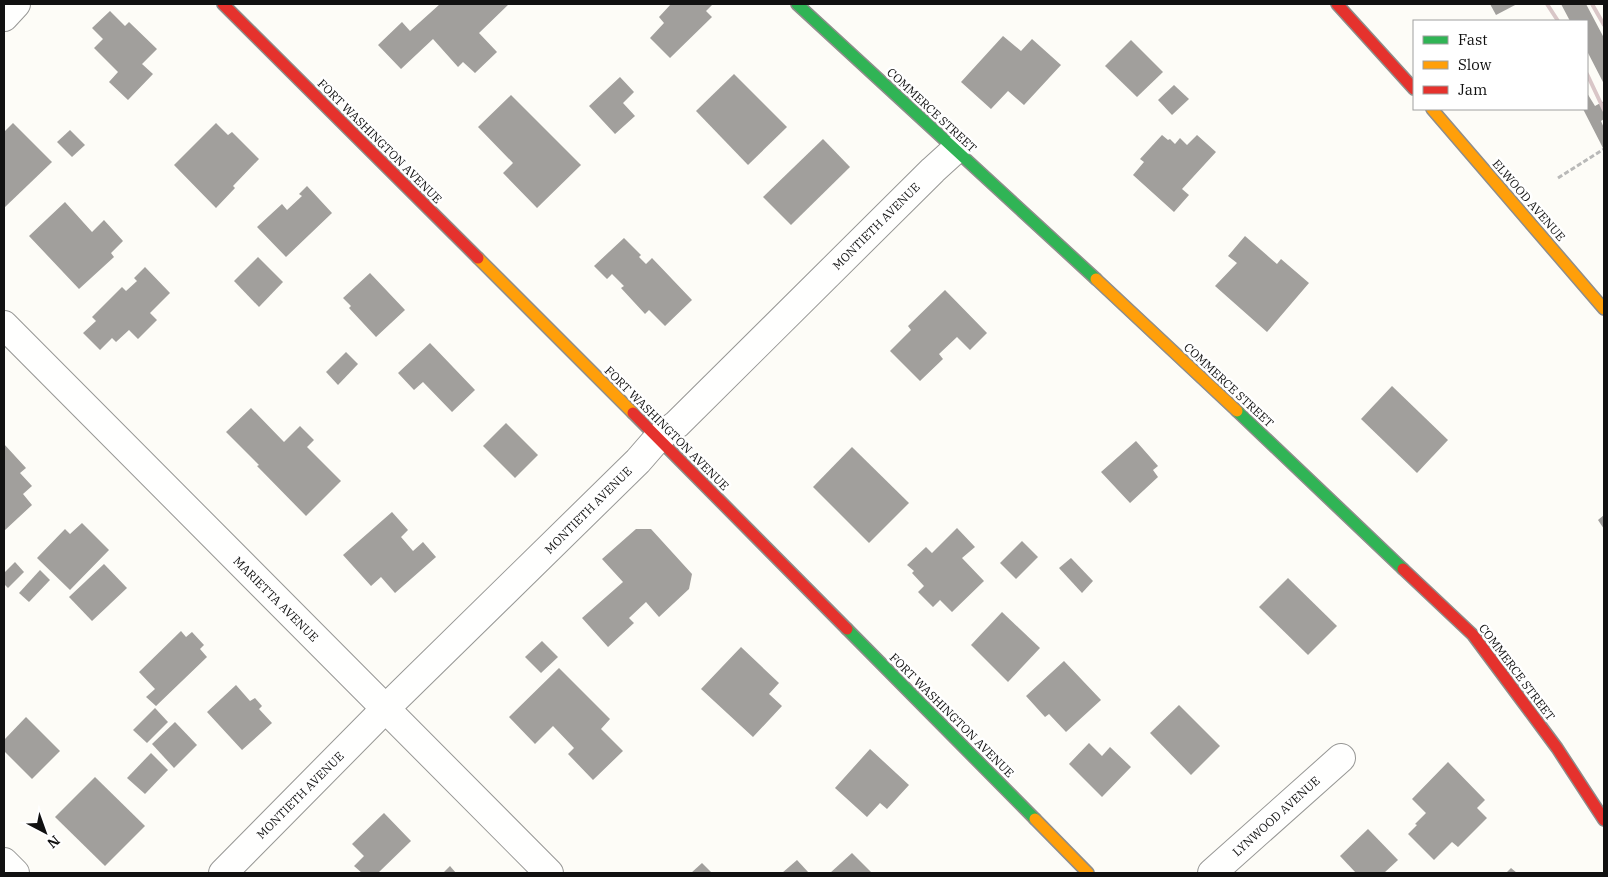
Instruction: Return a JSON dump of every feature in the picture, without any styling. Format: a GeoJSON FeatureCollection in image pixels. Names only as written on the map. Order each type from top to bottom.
{"type":"FeatureCollection","features":[{"type":"Feature","properties":{"kind":"street"},"geometry":{"type":"LineString","coordinates":[[4,16],[16,4]]}},
{"type":"Feature","properties":{"kind":"street","name":"FORT WASHINGTON AVENUE"},"geometry":{"type":"LineString","coordinates":[[224,4],[658,438],[1088,873]]}},
{"type":"Feature","properties":{"kind":"street","name":"COMMERCE STREET"},"geometry":{"type":"LineString","coordinates":[[797,4],[1152,331],[1473,635],[1557,748],[1604,820]]}},
{"type":"Feature","properties":{"kind":"street"},"geometry":{"type":"LineString","coordinates":[[1337,4],[1413,88]]}},
{"type":"Feature","properties":{"kind":"street","name":"ELWOOD AVENUE"},"geometry":{"type":"LineString","coordinates":[[1433,110],[1604,309]]}},
{"type":"Feature","properties":{"kind":"street","name":"MONTIETH AVENUE"},"geometry":{"type":"LineString","coordinates":[[223,873],[386,708],[638,461],[658,438],[676,424],[955,150]]}},
{"type":"Feature","properties":{"kind":"street","name":"MARIETTA AVENUE"},"geometry":{"type":"LineString","coordinates":[[4,325],[549,873]]}},
{"type":"Feature","properties":{"kind":"street","name":"LYNWOOD AVENUE"},"geometry":{"type":"LineString","coordinates":[[1212,873],[1341,758]]}},
{"type":"Feature","properties":{"kind":"street"},"geometry":{"type":"LineString","coordinates":[[4,862],[15,873]]}},
{"type":"Feature","properties":{"kind":"path"},"geometry":{"type":"LineString","coordinates":[[1558,178],[1604,149]]}},
{"type":"Feature","properties":{"kind":"building"},"geometry":{"type":"Polygon","coordinates":[[[440,4],[509,4],[479,33],[497,52],[475,73],[463,62],[458,67],[433,39],[401,69],[378,45],[402,22],[410,31],[440,4]]]}},
{"type":"Feature","properties":{"kind":"building"},"geometry":{"type":"Polygon","coordinates":[[[671,4],[711,4],[706,11],[712,17],[670,58],[650,38],[664,23],[659,17],[671,4]]]}},
{"type":"Feature","properties":{"kind":"building"},"geometry":{"type":"Polygon","coordinates":[[[1490,4],[1517,4],[1496,15],[1490,4]]]}},
{"type":"Feature","properties":{"kind":"building"},"geometry":{"type":"Polygon","coordinates":[[[1561,4],[1586,4],[1604,38],[1604,84],[1588,53],[1588,20],[1569,20],[1561,4]]]}},
{"type":"Feature","properties":{"kind":"building"},"geometry":{"type":"Polygon","coordinates":[[[110,11],[125,26],[129,22],[157,49],[142,64],[153,74],[128,100],[109,82],[118,72],[94,48],[103,39],[92,28],[110,11]]]}},
{"type":"Feature","properties":{"kind":"building"},"geometry":{"type":"Polygon","coordinates":[[[1003,36],[1021,51],[1032,39],[1061,65],[1024,105],[1008,91],[991,109],[961,82],[1003,36]]]}},
{"type":"Feature","properties":{"kind":"building"},"geometry":{"type":"Polygon","coordinates":[[[1131,40],[1163,72],[1137,97],[1105,66],[1131,40]]]}},
{"type":"Feature","properties":{"kind":"building"},"geometry":{"type":"Polygon","coordinates":[[[734,74],[787,127],[748,165],[696,111],[734,74]]]}},
{"type":"Feature","properties":{"kind":"building"},"geometry":{"type":"Polygon","coordinates":[[[620,77],[634,92],[623,103],[635,116],[615,134],[589,106],[620,77]]]}},
{"type":"Feature","properties":{"kind":"building"},"geometry":{"type":"Polygon","coordinates":[[[1174,85],[1189,99],[1172,115],[1158,100],[1174,85]]]}},
{"type":"Feature","properties":{"kind":"building"},"geometry":{"type":"Polygon","coordinates":[[[511,95],[581,165],[537,208],[503,173],[513,163],[478,127],[511,95]]]}},
{"type":"Feature","properties":{"kind":"building"},"geometry":{"type":"Polygon","coordinates":[[[1588,95],[1595,106],[1604,101],[1604,119],[1601,121],[1604,128],[1604,150],[1584,110],[1588,110],[1588,95]]]}},
{"type":"Feature","properties":{"kind":"building"},"geometry":{"type":"Polygon","coordinates":[[[13,123],[52,162],[4,208],[4,132],[13,123]]]}},
{"type":"Feature","properties":{"kind":"building"},"geometry":{"type":"Polygon","coordinates":[[[216,123],[228,135],[232,132],[259,159],[233,186],[235,188],[216,208],[174,165],[216,123]]]}},
{"type":"Feature","properties":{"kind":"building"},"geometry":{"type":"Polygon","coordinates":[[[70,130],[85,145],[72,157],[57,142],[70,130]]]}},
{"type":"Feature","properties":{"kind":"building"},"geometry":{"type":"Polygon","coordinates":[[[1162,135],[1175,144],[1180,138],[1187,145],[1197,135],[1216,152],[1182,189],[1189,195],[1174,212],[1133,175],[1144,162],[1140,159],[1162,135]]]}},
{"type":"Feature","properties":{"kind":"building"},"geometry":{"type":"Polygon","coordinates":[[[823,139],[850,167],[791,225],[763,197],[823,139]]]}},
{"type":"Feature","properties":{"kind":"building"},"geometry":{"type":"Polygon","coordinates":[[[307,186],[332,213],[286,257],[257,227],[282,204],[287,210],[302,196],[299,194],[307,186]]]}},
{"type":"Feature","properties":{"kind":"building"},"geometry":{"type":"Polygon","coordinates":[[[65,202],[92,232],[104,220],[123,241],[111,253],[114,257],[79,289],[29,236],[65,202]]]}},
{"type":"Feature","properties":{"kind":"building"},"geometry":{"type":"Polygon","coordinates":[[[1245,236],[1277,264],[1281,259],[1309,283],[1267,332],[1215,286],[1237,263],[1228,256],[1245,236]]]}},
{"type":"Feature","properties":{"kind":"building"},"geometry":{"type":"Polygon","coordinates":[[[624,238],[641,255],[639,257],[646,264],[652,258],[692,300],[665,326],[649,310],[645,314],[621,288],[624,286],[612,274],[607,279],[594,266],[624,238]]]}},
{"type":"Feature","properties":{"kind":"building"},"geometry":{"type":"Polygon","coordinates":[[[258,257],[283,282],[259,307],[234,281],[258,257]]]}},
{"type":"Feature","properties":{"kind":"building"},"geometry":{"type":"Polygon","coordinates":[[[145,267],[170,293],[150,313],[157,320],[138,339],[129,330],[116,342],[112,338],[100,350],[83,333],[96,321],[92,317],[122,287],[126,291],[137,281],[134,278],[145,267]]]}},
{"type":"Feature","properties":{"kind":"building"},"geometry":{"type":"Polygon","coordinates":[[[370,273],[405,310],[376,337],[349,308],[351,306],[343,298],[370,273]]]}},
{"type":"Feature","properties":{"kind":"building"},"geometry":{"type":"Polygon","coordinates":[[[945,290],[987,333],[970,350],[957,337],[939,354],[943,359],[920,381],[890,351],[911,330],[908,326],[945,290]]]}},
{"type":"Feature","properties":{"kind":"building"},"geometry":{"type":"Polygon","coordinates":[[[430,343],[475,390],[452,412],[423,382],[414,390],[398,373],[430,343]]]}},
{"type":"Feature","properties":{"kind":"building"},"geometry":{"type":"Polygon","coordinates":[[[346,352],[358,364],[338,385],[326,372],[346,352]]]}},
{"type":"Feature","properties":{"kind":"building"},"geometry":{"type":"Polygon","coordinates":[[[1392,386],[1448,440],[1417,473],[1361,419],[1392,386]]]}},
{"type":"Feature","properties":{"kind":"building"},"geometry":{"type":"Polygon","coordinates":[[[251,408],[284,442],[300,426],[314,440],[307,447],[341,481],[306,516],[226,432],[251,408]]]}},
{"type":"Feature","properties":{"kind":"building"},"geometry":{"type":"Polygon","coordinates":[[[506,423],[538,455],[515,478],[483,446],[506,423]]]}},
{"type":"Feature","properties":{"kind":"building"},"geometry":{"type":"Polygon","coordinates":[[[1136,441],[1158,466],[1153,470],[1158,477],[1130,503],[1101,472],[1136,441]]]}},
{"type":"Feature","properties":{"kind":"building"},"geometry":{"type":"Polygon","coordinates":[[[4,444],[26,468],[20,473],[32,486],[23,494],[32,505],[4,531],[4,444]]]}},
{"type":"Feature","properties":{"kind":"building"},"geometry":{"type":"Polygon","coordinates":[[[852,447],[909,503],[869,543],[813,487],[852,447]]]}},
{"type":"Feature","properties":{"kind":"building"},"geometry":{"type":"Polygon","coordinates":[[[392,512],[408,530],[401,537],[413,551],[423,542],[436,557],[395,593],[381,577],[371,586],[343,555],[392,512]]]}},
{"type":"Feature","properties":{"kind":"building"},"geometry":{"type":"Polygon","coordinates":[[[1604,515],[1604,529],[1598,520],[1604,515]]]}},
{"type":"Feature","properties":{"kind":"building"},"geometry":{"type":"Polygon","coordinates":[[[82,523],[109,550],[70,590],[37,558],[65,529],[70,534],[82,523]]]}},
{"type":"Feature","properties":{"kind":"building"},"geometry":{"type":"Polygon","coordinates":[[[957,528],[975,547],[962,558],[984,581],[952,612],[940,600],[933,607],[918,592],[924,586],[912,573],[914,571],[907,565],[926,547],[932,553],[957,528]]]}},
{"type":"Feature","properties":{"kind":"building"},"geometry":{"type":"Polygon","coordinates":[[[636,529],[651,529],[692,574],[689,589],[659,617],[646,602],[629,618],[634,623],[608,647],[582,618],[623,582],[602,559],[636,529]]]}},
{"type":"Feature","properties":{"kind":"building"},"geometry":{"type":"Polygon","coordinates":[[[1022,541],[1038,557],[1016,579],[1000,563],[1022,541]]]}},
{"type":"Feature","properties":{"kind":"building"},"geometry":{"type":"Polygon","coordinates":[[[1071,558],[1093,581],[1082,593],[1059,568],[1071,558]]]}},
{"type":"Feature","properties":{"kind":"building"},"geometry":{"type":"Polygon","coordinates":[[[15,562],[24,572],[8,588],[4,584],[4,573],[15,562]]]}},
{"type":"Feature","properties":{"kind":"building"},"geometry":{"type":"Polygon","coordinates":[[[104,564],[127,588],[92,621],[69,597],[104,564]]]}},
{"type":"Feature","properties":{"kind":"building"},"geometry":{"type":"Polygon","coordinates":[[[40,570],[50,580],[29,602],[19,593],[40,570]]]}},
{"type":"Feature","properties":{"kind":"building"},"geometry":{"type":"Polygon","coordinates":[[[1288,578],[1337,626],[1308,655],[1259,607],[1288,578]]]}},
{"type":"Feature","properties":{"kind":"building"},"geometry":{"type":"Polygon","coordinates":[[[1002,612],[1040,648],[1008,682],[971,645],[1002,612]]]}},
{"type":"Feature","properties":{"kind":"building"},"geometry":{"type":"Polygon","coordinates":[[[181,631],[186,637],[192,632],[204,645],[200,649],[207,657],[156,706],[146,697],[155,689],[139,672],[181,631]]]}},
{"type":"Feature","properties":{"kind":"building"},"geometry":{"type":"Polygon","coordinates":[[[542,641],[558,657],[541,673],[525,657],[542,641]]]}},
{"type":"Feature","properties":{"kind":"building"},"geometry":{"type":"Polygon","coordinates":[[[741,647],[779,683],[769,694],[782,706],[753,737],[701,689],[741,647]]]}},
{"type":"Feature","properties":{"kind":"building"},"geometry":{"type":"Polygon","coordinates":[[[1064,661],[1101,700],[1066,732],[1049,714],[1045,717],[1026,696],[1064,661]]]}},
{"type":"Feature","properties":{"kind":"building"},"geometry":{"type":"Polygon","coordinates":[[[559,668],[610,719],[601,729],[623,751],[593,780],[568,754],[574,748],[553,726],[535,744],[509,717],[559,668]]]}},
{"type":"Feature","properties":{"kind":"building"},"geometry":{"type":"Polygon","coordinates":[[[236,685],[250,701],[255,698],[262,706],[259,709],[272,723],[242,750],[207,712],[236,685]]]}},
{"type":"Feature","properties":{"kind":"building"},"geometry":{"type":"Polygon","coordinates":[[[1179,705],[1220,746],[1191,775],[1150,733],[1179,705]]]}},
{"type":"Feature","properties":{"kind":"building"},"geometry":{"type":"Polygon","coordinates":[[[155,708],[168,722],[147,743],[133,730],[155,708]]]}},
{"type":"Feature","properties":{"kind":"building"},"geometry":{"type":"Polygon","coordinates":[[[26,717],[60,751],[32,779],[4,751],[4,740],[26,717]]]}},
{"type":"Feature","properties":{"kind":"building"},"geometry":{"type":"Polygon","coordinates":[[[175,722],[197,745],[174,768],[152,744],[175,722]]]}},
{"type":"Feature","properties":{"kind":"building"},"geometry":{"type":"Polygon","coordinates":[[[1089,743],[1102,756],[1110,747],[1131,767],[1102,797],[1069,764],[1089,743]]]}},
{"type":"Feature","properties":{"kind":"building"},"geometry":{"type":"Polygon","coordinates":[[[870,749],[909,785],[887,809],[880,803],[867,817],[835,788],[870,749]]]}},
{"type":"Feature","properties":{"kind":"building"},"geometry":{"type":"Polygon","coordinates":[[[151,753],[168,770],[145,794],[127,778],[151,753]]]}},
{"type":"Feature","properties":{"kind":"building"},"geometry":{"type":"Polygon","coordinates":[[[1448,762],[1485,800],[1477,808],[1487,818],[1458,847],[1452,842],[1434,860],[1408,834],[1426,813],[1412,799],[1448,762]]]}},
{"type":"Feature","properties":{"kind":"building"},"geometry":{"type":"Polygon","coordinates":[[[95,777],[145,826],[105,866],[55,817],[95,777]]]}},
{"type":"Feature","properties":{"kind":"building"},"geometry":{"type":"Polygon","coordinates":[[[384,813],[411,841],[378,873],[362,873],[354,866],[364,856],[352,844],[384,813]]]}},
{"type":"Feature","properties":{"kind":"building"},"geometry":{"type":"Polygon","coordinates":[[[1368,829],[1398,860],[1384,873],[1356,873],[1340,856],[1368,829]]]}},
{"type":"Feature","properties":{"kind":"building"},"geometry":{"type":"Polygon","coordinates":[[[852,853],[872,873],[830,873],[852,853]]]}},
{"type":"Feature","properties":{"kind":"building"},"geometry":{"type":"Polygon","coordinates":[[[797,860],[809,873],[782,873],[797,860]]]}},
{"type":"Feature","properties":{"kind":"building"},"geometry":{"type":"Polygon","coordinates":[[[702,863],[712,873],[691,873],[702,863]]]}},
{"type":"Feature","properties":{"kind":"building"},"geometry":{"type":"Polygon","coordinates":[[[450,866],[456,873],[443,873],[450,866]]]}},
{"type":"Feature","properties":{"kind":"building"},"geometry":{"type":"Polygon","coordinates":[[[1511,868],[1517,873],[1506,873],[1511,868]]]}},
{"type":"Feature","properties":{"kind":"railway"},"geometry":{"type":"LineString","coordinates":[[1547,4],[1557,20]]}},
{"type":"Feature","properties":{"kind":"railway"},"geometry":{"type":"LineString","coordinates":[[1592,4],[1604,25]]}},
{"type":"Feature","properties":{"kind":"railway"},"geometry":{"type":"LineString","coordinates":[[1588,76],[1604,110]]}},
{"type":"Feature","properties":{"kind":"traffic: fast"},"geometry":{"type":"LineString","coordinates":[[797,4],[1096,279]]}},
{"type":"Feature","properties":{"kind":"traffic: fast"},"geometry":{"type":"LineString","coordinates":[[1237,411],[1403,569]]}},
{"type":"Feature","properties":{"kind":"traffic: fast"},"geometry":{"type":"LineString","coordinates":[[847,629],[1035,819]]}},
{"type":"Feature","properties":{"kind":"traffic: slow"},"geometry":{"type":"LineString","coordinates":[[1433,110],[1604,309]]}},
{"type":"Feature","properties":{"kind":"traffic: slow"},"geometry":{"type":"LineString","coordinates":[[478,258],[633,413]]}},
{"type":"Feature","properties":{"kind":"traffic: slow"},"geometry":{"type":"LineString","coordinates":[[1096,279],[1237,411]]}},
{"type":"Feature","properties":{"kind":"traffic: slow"},"geometry":{"type":"LineString","coordinates":[[1035,819],[1088,873]]}},
{"type":"Feature","properties":{"kind":"traffic: jam"},"geometry":{"type":"LineString","coordinates":[[223,4],[478,258]]}},
{"type":"Feature","properties":{"kind":"traffic: jam"},"geometry":{"type":"LineString","coordinates":[[1337,4],[1413,88]]}},
{"type":"Feature","properties":{"kind":"traffic: jam"},"geometry":{"type":"LineString","coordinates":[[633,413],[847,629]]}},
{"type":"Feature","properties":{"kind":"traffic: jam"},"geometry":{"type":"LineString","coordinates":[[1403,569],[1473,635],[1557,748],[1604,820]]}}]}
